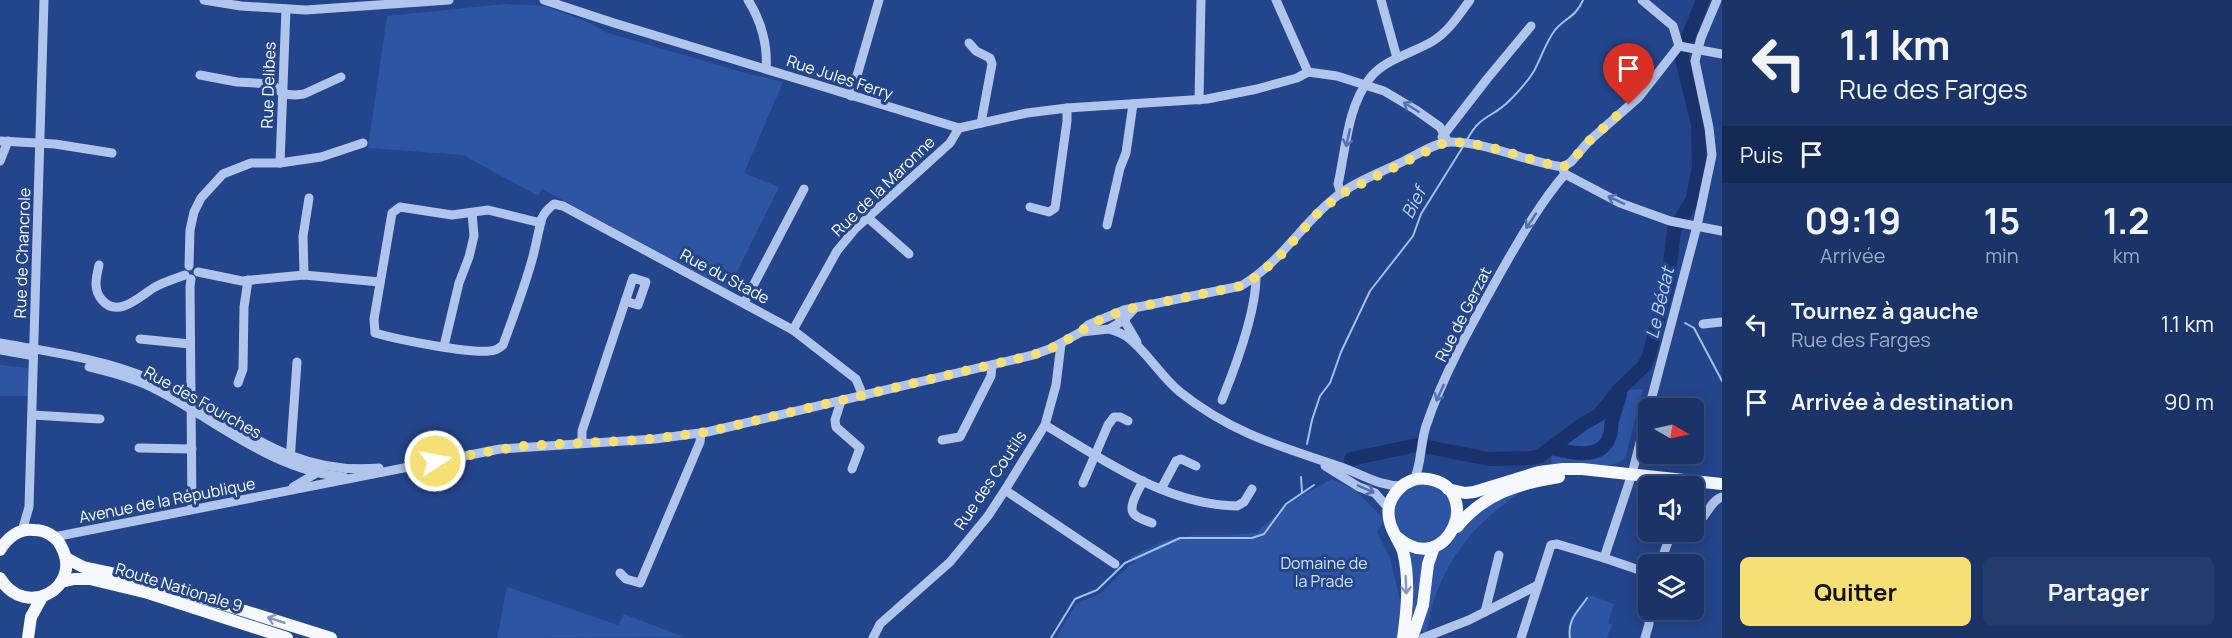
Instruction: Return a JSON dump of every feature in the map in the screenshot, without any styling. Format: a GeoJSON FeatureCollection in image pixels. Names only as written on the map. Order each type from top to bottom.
{"type":"FeatureCollection","features":[{"type":"Feature","properties":{"kind":"main road"},"geometry":{"type":"LineString","coordinates":[[1413,638],[1407,602],[1403,552],[1389,519],[1393,496],[1402,486],[1414,480],[1435,481],[1448,489],[1465,493],[1539,472],[1563,469],[1582,469],[1638,478]]}},
{"type":"Feature","properties":{"kind":"main road"},"geometry":{"type":"LineString","coordinates":[[1397,537],[1410,546],[1434,547],[1441,544],[1478,505],[1490,497],[1518,484],[1558,477],[1582,475],[1631,477],[1722,484]]}},
{"type":"Feature","properties":{"kind":"main road"},"geometry":{"type":"LineString","coordinates":[[1448,489],[1457,506],[1458,515],[1452,533]]}},
{"type":"Feature","properties":{"kind":"main road"},"geometry":{"type":"LineString","coordinates":[[1704,489],[1722,490]]}},
{"type":"Feature","properties":{"kind":"main road"},"geometry":{"type":"LineString","coordinates":[[1,547],[13,535],[22,531],[39,530],[54,537],[66,558],[83,567],[150,581],[331,638]]}},
{"type":"Feature","properties":{"kind":"main road"},"geometry":{"type":"LineString","coordinates":[[1413,638],[1423,605],[1428,564],[1434,547]]}},
{"type":"Feature","properties":{"kind":"main road"},"geometry":{"type":"LineString","coordinates":[[0,578],[4,585],[15,593],[30,598],[42,597],[56,589],[61,582],[66,558]]}},
{"type":"Feature","properties":{"kind":"main road","name":"Route Nationale 9"},"geometry":{"type":"LineString","coordinates":[[61,582],[90,579],[138,590],[287,638]]}},
{"type":"Feature","properties":{"kind":"main road"},"geometry":{"type":"LineString","coordinates":[[15,593],[22,605],[28,636]]}},
{"type":"Feature","properties":{"kind":"main road"},"geometry":{"type":"LineString","coordinates":[[28,636],[31,617],[42,597]]}},
{"type":"Feature","properties":{"kind":"street","name":"Rue de Chancrole"},"geometry":{"type":"LineString","coordinates":[[22,531],[29,507],[44,0]]}},
{"type":"Feature","properties":{"kind":"street"},"geometry":{"type":"LineString","coordinates":[[209,0],[306,10],[449,0]]}},
{"type":"Feature","properties":{"kind":"street","name":"Rue Jules Ferry"},"geometry":{"type":"LineString","coordinates":[[544,0],[959,128],[1067,108],[1199,100],[1257,89],[1297,78],[1308,72],[1337,76],[1384,91],[1440,127],[1443,140]]}},
{"type":"Feature","properties":{"kind":"street"},"geometry":{"type":"LineString","coordinates":[[748,0],[762,31],[766,51],[766,69]]}},
{"type":"Feature","properties":{"kind":"street"},"geometry":{"type":"LineString","coordinates":[[851,96],[879,0]]}},
{"type":"Feature","properties":{"kind":"street"},"geometry":{"type":"LineString","coordinates":[[1199,100],[1201,0]]}},
{"type":"Feature","properties":{"kind":"street"},"geometry":{"type":"LineString","coordinates":[[1276,0],[1308,72]]}},
{"type":"Feature","properties":{"kind":"street"},"geometry":{"type":"LineString","coordinates":[[1381,0],[1397,58]]}},
{"type":"Feature","properties":{"kind":"street"},"geometry":{"type":"LineString","coordinates":[[1341,194],[1338,184],[1355,103],[1365,84],[1381,68],[1440,36],[1450,28],[1470,0]]}},
{"type":"Feature","properties":{"kind":"street"},"geometry":{"type":"LineString","coordinates":[[1642,0],[1673,26],[1688,48],[1696,70],[1712,145],[1712,155],[1652,398]]}},
{"type":"Feature","properties":{"kind":"street"},"geometry":{"type":"LineString","coordinates":[[1688,48],[1717,0]]}},
{"type":"Feature","properties":{"kind":"street","name":"Rue Delibes"},"geometry":{"type":"LineString","coordinates":[[280,163],[286,9]]}},
{"type":"Feature","properties":{"kind":"street"},"geometry":{"type":"LineString","coordinates":[[356,478],[500,449],[701,433],[992,365],[1052,348],[1081,332],[1088,325],[1137,306],[1241,286],[1256,277],[1280,256],[1317,214],[1341,194],[1443,140],[1531,26]]}},
{"type":"Feature","properties":{"kind":"street"},"geometry":{"type":"LineString","coordinates":[[969,43],[976,51],[990,58],[992,64],[981,123]]}},
{"type":"Feature","properties":{"kind":"street"},"geometry":{"type":"LineString","coordinates":[[1688,48],[1722,54]]}},
{"type":"Feature","properties":{"kind":"street","name":"Rue de Gerzat"},"geometry":{"type":"LineString","coordinates":[[1414,480],[1419,466],[1426,426],[1460,349],[1475,317],[1528,226],[1564,170],[1589,141],[1639,97],[1688,48]]}},
{"type":"Feature","properties":{"kind":"street"},"geometry":{"type":"LineString","coordinates":[[200,75],[237,82],[272,84],[283,94],[304,94],[341,77]]}},
{"type":"Feature","properties":{"kind":"street"},"geometry":{"type":"LineString","coordinates":[[1107,225],[1119,168],[1126,153],[1133,104]]}},
{"type":"Feature","properties":{"kind":"street"},"geometry":{"type":"LineString","coordinates":[[1030,207],[1048,212],[1055,208],[1067,108]]}},
{"type":"Feature","properties":{"kind":"street","name":"Rue de la Maronne"},"geometry":{"type":"LineString","coordinates":[[793,330],[837,251],[867,217],[950,143],[959,128]]}},
{"type":"Feature","properties":{"kind":"street"},"geometry":{"type":"LineString","coordinates":[[1443,140],[1471,144],[1564,170],[1620,203],[1670,221],[1722,231]]}},
{"type":"Feature","properties":{"kind":"street"},"geometry":{"type":"LineString","coordinates":[[0,161],[4,141],[40,142],[112,153]]}},
{"type":"Feature","properties":{"kind":"street"},"geometry":{"type":"LineString","coordinates":[[192,509],[190,230],[194,212],[210,185],[223,174],[251,163],[280,163],[321,157],[363,143]]}},
{"type":"Feature","properties":{"kind":"street"},"geometry":{"type":"LineString","coordinates":[[1712,145],[1722,147]]}},
{"type":"Feature","properties":{"kind":"street"},"geometry":{"type":"LineString","coordinates":[[744,303],[804,189]]}},
{"type":"Feature","properties":{"kind":"street"},"geometry":{"type":"LineString","coordinates":[[304,275],[303,236],[309,198]]}},
{"type":"Feature","properties":{"kind":"street","name":"Rue du Stade"},"geometry":{"type":"LineString","coordinates":[[541,223],[546,210],[554,204],[563,206],[793,330],[856,378],[864,396]]}},
{"type":"Feature","properties":{"kind":"street"},"geometry":{"type":"LineString","coordinates":[[400,207],[452,215],[472,213],[488,210],[541,223],[532,261],[503,345],[494,351],[477,351],[398,339],[375,333],[374,319],[392,213],[400,207]]}},
{"type":"Feature","properties":{"kind":"street"},"geometry":{"type":"LineString","coordinates":[[444,346],[459,284],[474,236],[472,213]]}},
{"type":"Feature","properties":{"kind":"street"},"geometry":{"type":"LineString","coordinates":[[867,217],[909,254]]}},
{"type":"Feature","properties":{"kind":"street"},"geometry":{"type":"LineString","coordinates":[[99,265],[95,281],[97,295],[105,304],[118,308],[134,303],[164,282],[191,273],[248,280],[304,275],[380,282]]}},
{"type":"Feature","properties":{"kind":"street"},"geometry":{"type":"LineString","coordinates":[[1222,400],[1238,357],[1256,289],[1256,277]]}},
{"type":"Feature","properties":{"kind":"street"},"geometry":{"type":"LineString","coordinates":[[238,382],[243,369],[244,315],[248,280]]}},
{"type":"Feature","properties":{"kind":"street"},"geometry":{"type":"LineString","coordinates":[[582,442],[582,431],[625,301]]}},
{"type":"Feature","properties":{"kind":"street"},"geometry":{"type":"LineString","coordinates":[[1081,332],[1109,329],[1124,320],[1137,306]]}},
{"type":"Feature","properties":{"kind":"street"},"geometry":{"type":"LineString","coordinates":[[1111,316],[1124,320],[1141,350]]}},
{"type":"Feature","properties":{"kind":"street"},"geometry":{"type":"LineString","coordinates":[[1703,324],[1722,322]]}},
{"type":"Feature","properties":{"kind":"street"},"geometry":{"type":"LineString","coordinates":[[1109,329],[1126,336],[1161,374],[1195,403],[1250,435],[1327,466],[1359,487],[1376,493],[1389,509]]}},
{"type":"Feature","properties":{"kind":"street"},"geometry":{"type":"LineString","coordinates":[[140,339],[190,344]]}},
{"type":"Feature","properties":{"kind":"street"},"geometry":{"type":"LineString","coordinates":[[0,343],[35,353]]}},
{"type":"Feature","properties":{"kind":"street","name":"Rue des Coutils"},"geometry":{"type":"LineString","coordinates":[[873,638],[880,624],[950,562],[988,516],[1005,490],[1045,424],[1056,385],[1061,344]]}},
{"type":"Feature","properties":{"kind":"street"},"geometry":{"type":"LineString","coordinates":[[0,350],[35,353]]}},
{"type":"Feature","properties":{"kind":"street","name":"Rue des Fourches"},"geometry":{"type":"LineString","coordinates":[[35,353],[114,366],[148,378],[191,406],[290,460],[318,473],[356,478]]}},
{"type":"Feature","properties":{"kind":"street"},"geometry":{"type":"LineString","coordinates":[[290,460],[297,362]]}},
{"type":"Feature","properties":{"kind":"street"},"geometry":{"type":"LineString","coordinates":[[942,440],[960,436],[992,376],[992,365]]}},
{"type":"Feature","properties":{"kind":"street"},"geometry":{"type":"LineString","coordinates":[[841,401],[835,420],[836,427],[860,448],[852,469]]}},
{"type":"Feature","properties":{"kind":"street"},"geometry":{"type":"LineString","coordinates":[[32,416],[100,419]]}},
{"type":"Feature","properties":{"kind":"street"},"geometry":{"type":"LineString","coordinates":[[1083,483],[1102,435],[1114,417],[1128,421]]}},
{"type":"Feature","properties":{"kind":"street"},"geometry":{"type":"LineString","coordinates":[[1045,424],[1143,481],[1180,498],[1237,506],[1244,502],[1252,489]]}},
{"type":"Feature","properties":{"kind":"street"},"geometry":{"type":"LineString","coordinates":[[620,573],[626,579],[639,583],[700,442],[701,433]]}},
{"type":"Feature","properties":{"kind":"street"},"geometry":{"type":"LineString","coordinates":[[139,448],[192,449]]}},
{"type":"Feature","properties":{"kind":"street"},"geometry":{"type":"LineString","coordinates":[[1604,558],[1638,451]]}},
{"type":"Feature","properties":{"kind":"street"},"geometry":{"type":"LineString","coordinates":[[1301,455],[1351,471],[1380,484],[1402,486]]}},
{"type":"Feature","properties":{"kind":"street"},"geometry":{"type":"LineString","coordinates":[[1161,489],[1176,461],[1181,459],[1196,466]]}},
{"type":"Feature","properties":{"kind":"street","name":"Rue des Fourches"},"geometry":{"type":"LineString","coordinates":[[290,460],[327,466]]}},
{"type":"Feature","properties":{"kind":"street"},"geometry":{"type":"LineString","coordinates":[[285,492],[327,466],[352,470],[424,464]]}},
{"type":"Feature","properties":{"kind":"street","name":"Avenue de la République"},"geometry":{"type":"LineString","coordinates":[[54,537],[356,478]]}},
{"type":"Feature","properties":{"kind":"street"},"geometry":{"type":"LineString","coordinates":[[1143,481],[1132,512],[1152,524]]}},
{"type":"Feature","properties":{"kind":"street"},"geometry":{"type":"LineString","coordinates":[[1005,490],[1115,564]]}},
{"type":"Feature","properties":{"kind":"street"},"geometry":{"type":"LineString","coordinates":[[1704,518],[1716,499],[1722,497]]}},
{"type":"Feature","properties":{"kind":"street","name":"Rue de Chancrole"},"geometry":{"type":"LineString","coordinates":[[29,507],[32,519],[39,530]]}},
{"type":"Feature","properties":{"kind":"street"},"geometry":{"type":"LineString","coordinates":[[1521,638],[1551,545],[1557,544],[1638,570]]}},
{"type":"Feature","properties":{"kind":"street"},"geometry":{"type":"LineString","coordinates":[[1485,612],[1499,555]]}},
{"type":"Feature","properties":{"kind":"street"},"geometry":{"type":"LineString","coordinates":[[1413,638],[1485,612],[1538,585]]}},
{"type":"Feature","properties":{"kind":"street"},"geometry":{"type":"LineString","coordinates":[[1645,638],[1649,620]]}},
{"type":"Feature","properties":{"kind":"green space"},"geometry":{"type":"Polygon","coordinates":[[[504,4],[545,6],[585,21],[608,33],[783,82],[744,173],[779,187],[728,290],[542,189],[538,196],[463,155],[368,148],[387,16],[504,4]]]}},
{"type":"Feature","properties":{"kind":"green space"},"geometry":{"type":"Polygon","coordinates":[[[0,365],[29,368],[28,396],[0,396],[0,365]]]}},
{"type":"Feature","properties":{"kind":"green space"},"geometry":{"type":"Polygon","coordinates":[[[1643,389],[1641,398],[1638,398],[1638,408],[1625,459],[1612,465],[1552,469],[1551,454],[1610,405],[1622,390],[1643,389]]]}},
{"type":"Feature","properties":{"kind":"green space","name":"Domaine de la Prade"},"geometry":{"type":"Polygon","coordinates":[[[1332,479],[1355,490],[1384,519],[1377,532],[1390,558],[1401,604],[1397,638],[1056,638],[1076,604],[1101,593],[1131,564],[1136,562],[1130,557],[1166,540],[1194,535],[1256,533],[1292,501],[1332,479]]]}},
{"type":"Feature","properties":{"kind":"green space"},"geometry":{"type":"Polygon","coordinates":[[[1423,484],[1444,493],[1453,514],[1444,535],[1423,544],[1402,535],[1393,514],[1402,493],[1423,484]]]}},
{"type":"Feature","properties":{"kind":"green space"},"geometry":{"type":"Polygon","coordinates":[[[1516,489],[1518,493],[1516,496],[1483,522],[1457,553],[1438,589],[1427,630],[1423,632],[1418,628],[1429,574],[1437,553],[1449,546],[1472,515],[1516,489]]]}},
{"type":"Feature","properties":{"kind":"green space"},"geometry":{"type":"Polygon","coordinates":[[[1407,552],[1418,555],[1427,554],[1422,590],[1409,638],[1407,552]]]}},
{"type":"Feature","properties":{"kind":"green space"},"geometry":{"type":"Polygon","coordinates":[[[507,587],[618,625],[624,614],[684,637],[497,638],[507,587]]]}},
{"type":"Feature","properties":{"kind":"green space"},"geometry":{"type":"Polygon","coordinates":[[[1589,595],[1614,604],[1608,623],[1612,625],[1607,638],[1570,638],[1572,620],[1589,595]]]}},
{"type":"Feature","properties":{"kind":"waterway","name":"Bief"},"geometry":{"type":"LineString","coordinates":[[1467,140],[1477,125],[1504,106],[1523,86],[1534,71],[1555,30],[1574,14],[1583,0]]}},
{"type":"Feature","properties":{"kind":"waterway","name":"Le Bédat"},"geometry":{"type":"LineString","coordinates":[[1428,447],[1489,459],[1540,456],[1599,415],[1620,389],[1644,366],[1649,356],[1668,281],[1674,230],[1693,199],[1699,165],[1698,124],[1681,55],[1703,0]]}},
{"type":"Feature","properties":{"kind":"waterway","name":"Bief"},"geometry":{"type":"LineString","coordinates":[[1307,444],[1320,396],[1330,383],[1341,352],[1370,291],[1413,236],[1421,214],[1464,145]]}},
{"type":"Feature","properties":{"kind":"waterway"},"geometry":{"type":"LineString","coordinates":[[1685,323],[1694,328],[1722,381]]}},
{"type":"Feature","properties":{"kind":"waterway"},"geometry":{"type":"LineString","coordinates":[[1552,448],[1576,453],[1601,449],[1611,433],[1611,423],[1620,394]]}},
{"type":"Feature","properties":{"kind":"waterway","name":"Le Bédat"},"geometry":{"type":"LineString","coordinates":[[1351,459],[1417,445]]}},
{"type":"Feature","properties":{"kind":"waterway","name":"Bief"},"geometry":{"type":"LineString","coordinates":[[1301,477],[1302,492]]}},
{"type":"Feature","properties":{"kind":"waterway","name":"Le Bédat"},"geometry":{"type":"LineString","coordinates":[[1051,638],[1075,599],[1097,590],[1125,563],[1180,538],[1252,538],[1264,534],[1286,504],[1314,485]]}},
{"type":"Feature","properties":{"kind":"waterway"},"geometry":{"type":"LineString","coordinates":[[1570,638],[1572,621],[1587,598]]}},
{"type":"Feature","properties":{"kind":"route"},"geometry":{"type":"LineString","coordinates":[[435,461],[522,446],[642,440],[707,432],[1033,355],[1052,348],[1102,318],[1124,310],[1241,286],[1256,277],[1280,256],[1331,201],[1439,145],[1448,142],[1471,144],[1563,167],[1571,162],[1589,141],[1629,105]]}}]}
